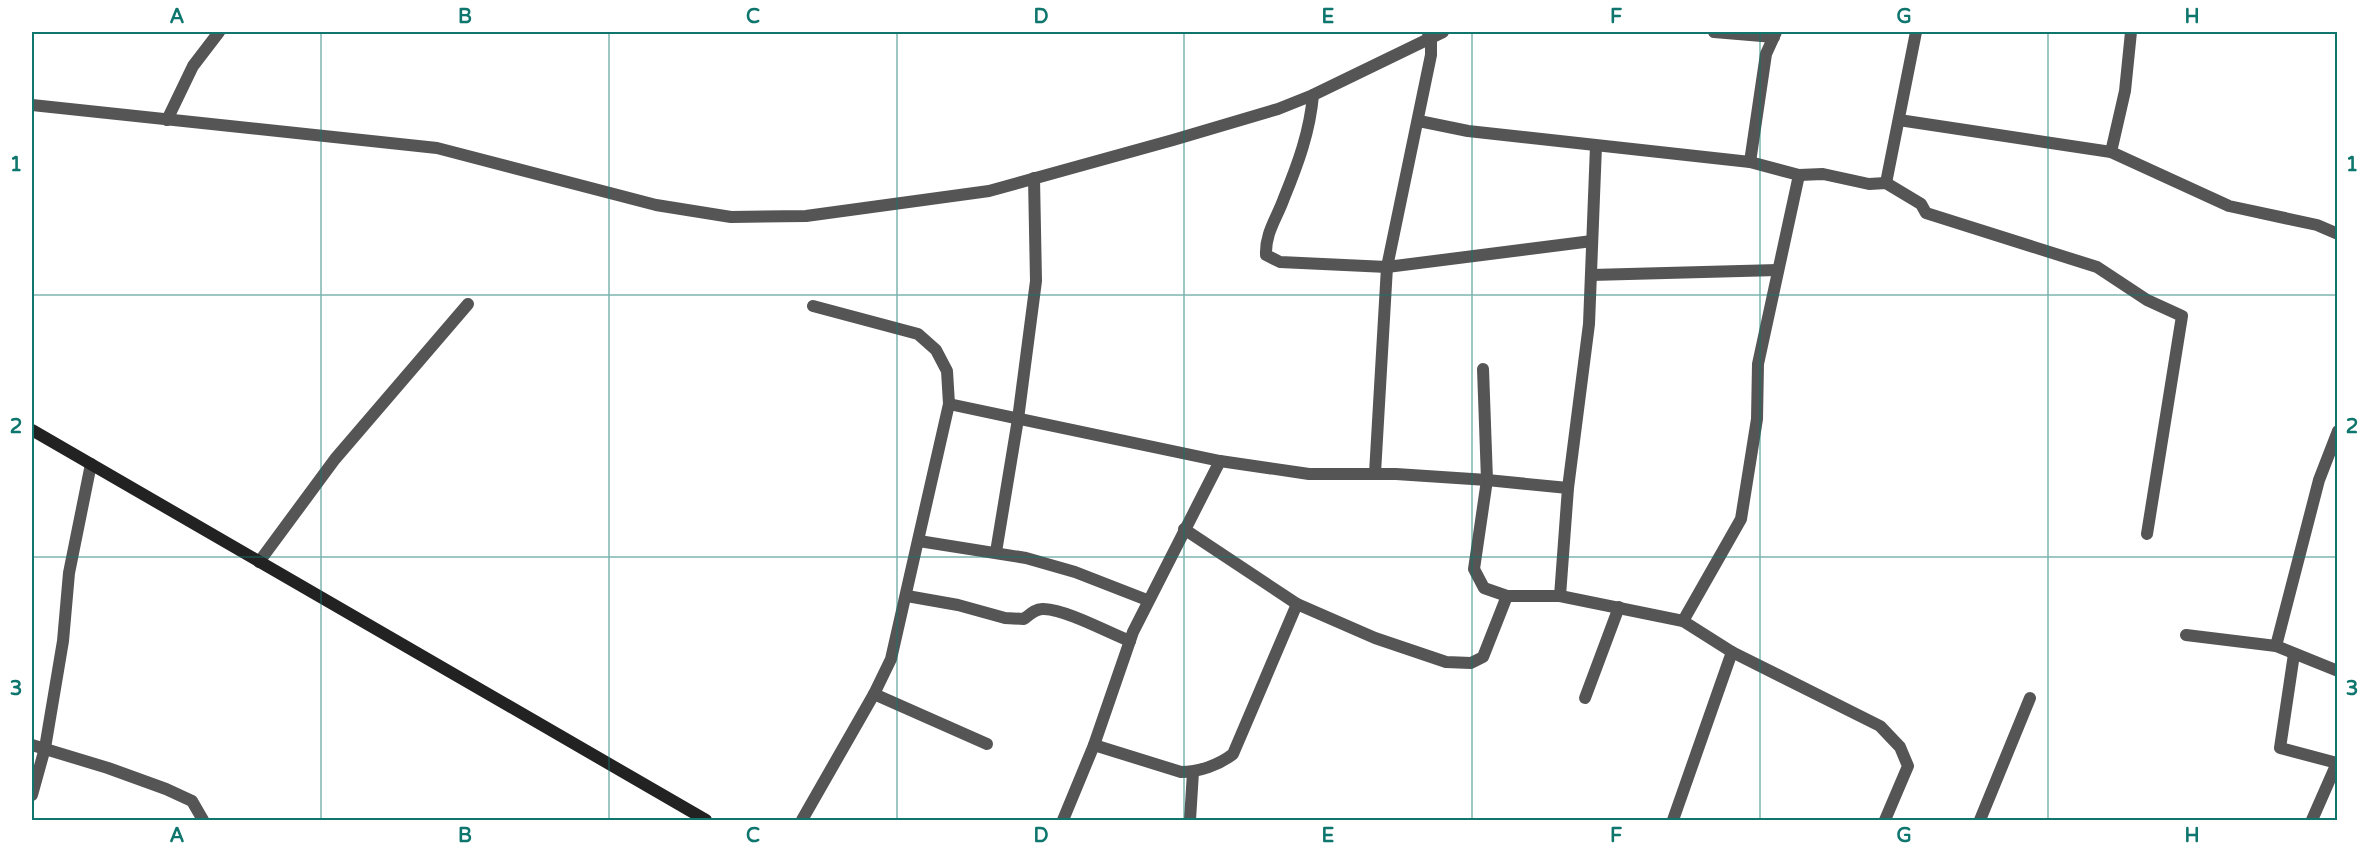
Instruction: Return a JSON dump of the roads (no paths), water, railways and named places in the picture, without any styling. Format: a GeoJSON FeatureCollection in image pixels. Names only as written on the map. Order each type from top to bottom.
{"type":"FeatureCollection","features":[{"type":"Feature","properties":{"kind":"main road"},"geometry":{"type":"LineString","coordinates":[[32,430],[706,820]]}},
{"type":"Feature","properties":{"kind":"street"},"geometry":{"type":"LineString","coordinates":[[167,120],[193,66],[219,32]]}},
{"type":"Feature","properties":{"kind":"street"},"geometry":{"type":"LineString","coordinates":[[32,105],[296,131],[437,148],[656,205],[731,216],[807,216],[989,191],[1278,109],[1314,94],[1429,34],[1443,32]]}},
{"type":"Feature","properties":{"kind":"street"},"geometry":{"type":"LineString","coordinates":[[1714,32],[1775,34],[1766,54],[1750,162]]}},
{"type":"Feature","properties":{"kind":"street"},"geometry":{"type":"LineString","coordinates":[[1886,183],[1916,32]]}},
{"type":"Feature","properties":{"kind":"street"},"geometry":{"type":"LineString","coordinates":[[2111,152],[2126,92],[2131,32]]}},
{"type":"Feature","properties":{"kind":"street"},"geometry":{"type":"LineString","coordinates":[[1375,473],[1387,267],[1419,122],[1431,55],[1429,34]]}},
{"type":"Feature","properties":{"kind":"street"},"geometry":{"type":"LineString","coordinates":[[1314,94],[1309,130],[1285,197],[1266,241],[1266,255],[1280,262],[1387,267],[1592,241]]}},
{"type":"Feature","properties":{"kind":"street"},"geometry":{"type":"LineString","coordinates":[[1899,120],[2111,152],[2229,207],[2317,225],[2337,234]]}},
{"type":"Feature","properties":{"kind":"street"},"geometry":{"type":"LineString","coordinates":[[1419,122],[1468,131],[1750,162],[1799,175],[1823,174],[1869,184],[1886,183],[1921,204],[1926,213],[2097,267],[2147,300],[2182,316],[2147,534]]}},
{"type":"Feature","properties":{"kind":"street"},"geometry":{"type":"LineString","coordinates":[[1560,596],[1568,488],[1589,324],[1596,146]]}},
{"type":"Feature","properties":{"kind":"street"},"geometry":{"type":"LineString","coordinates":[[1683,621],[1741,519],[1757,419],[1758,364],[1799,175]]}},
{"type":"Feature","properties":{"kind":"street"},"geometry":{"type":"LineString","coordinates":[[996,552],[1018,419],[1036,281],[1034,178]]}},
{"type":"Feature","properties":{"kind":"street"},"geometry":{"type":"LineString","coordinates":[[1591,274],[1779,270]]}},
{"type":"Feature","properties":{"kind":"street"},"geometry":{"type":"LineString","coordinates":[[259,562],[335,459],[468,304]]}},
{"type":"Feature","properties":{"kind":"street"},"geometry":{"type":"LineString","coordinates":[[802,820],[874,694],[891,659],[920,541],[949,404],[947,371],[936,350],[918,334],[813,306]]}},
{"type":"Feature","properties":{"kind":"street"},"geometry":{"type":"LineString","coordinates":[[1483,369],[1487,480],[1474,569],[1484,588],[1507,596],[1560,596],[1683,621],[1732,652],[1880,726],[1900,747],[1908,766],[1885,820]]}},
{"type":"Feature","properties":{"kind":"street"},"geometry":{"type":"LineString","coordinates":[[949,404],[1220,461],[1309,474],[1375,473],[1568,488]]}},
{"type":"Feature","properties":{"kind":"street"},"geometry":{"type":"LineString","coordinates":[[2276,646],[2319,480],[2337,431]]}},
{"type":"Feature","properties":{"kind":"street"},"geometry":{"type":"LineString","coordinates":[[1063,820],[1094,744],[1147,600],[1220,461]]}},
{"type":"Feature","properties":{"kind":"street"},"geometry":{"type":"LineString","coordinates":[[32,795],[45,748],[63,641],[69,573],[91,465]]}},
{"type":"Feature","properties":{"kind":"street"},"geometry":{"type":"LineString","coordinates":[[1184,529],[1297,604],[1376,638],[1446,662],[1471,663],[1483,657],[1507,596]]}},
{"type":"Feature","properties":{"kind":"street"},"geometry":{"type":"LineString","coordinates":[[920,541],[996,552],[1075,572],[1147,600]]}},
{"type":"Feature","properties":{"kind":"street"},"geometry":{"type":"LineString","coordinates":[[907,596],[958,605],[1005,618],[1024,619],[1032,612],[1042,608],[1060,612],[1130,641]]}},
{"type":"Feature","properties":{"kind":"street"},"geometry":{"type":"LineString","coordinates":[[1094,744],[1181,772],[1193,772],[1225,761],[1233,754],[1297,604]]}},
{"type":"Feature","properties":{"kind":"street"},"geometry":{"type":"LineString","coordinates":[[1585,698],[1619,607]]}},
{"type":"Feature","properties":{"kind":"street"},"geometry":{"type":"LineString","coordinates":[[2186,635],[2276,646],[2337,671]]}},
{"type":"Feature","properties":{"kind":"street"},"geometry":{"type":"LineString","coordinates":[[1673,820],[1732,652]]}},
{"type":"Feature","properties":{"kind":"street"},"geometry":{"type":"LineString","coordinates":[[2294,654],[2280,748],[2337,763],[2312,820]]}},
{"type":"Feature","properties":{"kind":"street"},"geometry":{"type":"LineString","coordinates":[[874,694],[987,744]]}},
{"type":"Feature","properties":{"kind":"street"},"geometry":{"type":"LineString","coordinates":[[1980,820],[2030,698]]}},
{"type":"Feature","properties":{"kind":"street"},"geometry":{"type":"LineString","coordinates":[[32,745],[108,768],[166,789],[192,801],[203,820]]}},
{"type":"Feature","properties":{"kind":"street"},"geometry":{"type":"LineString","coordinates":[[1190,820],[1193,772]]}}]}
